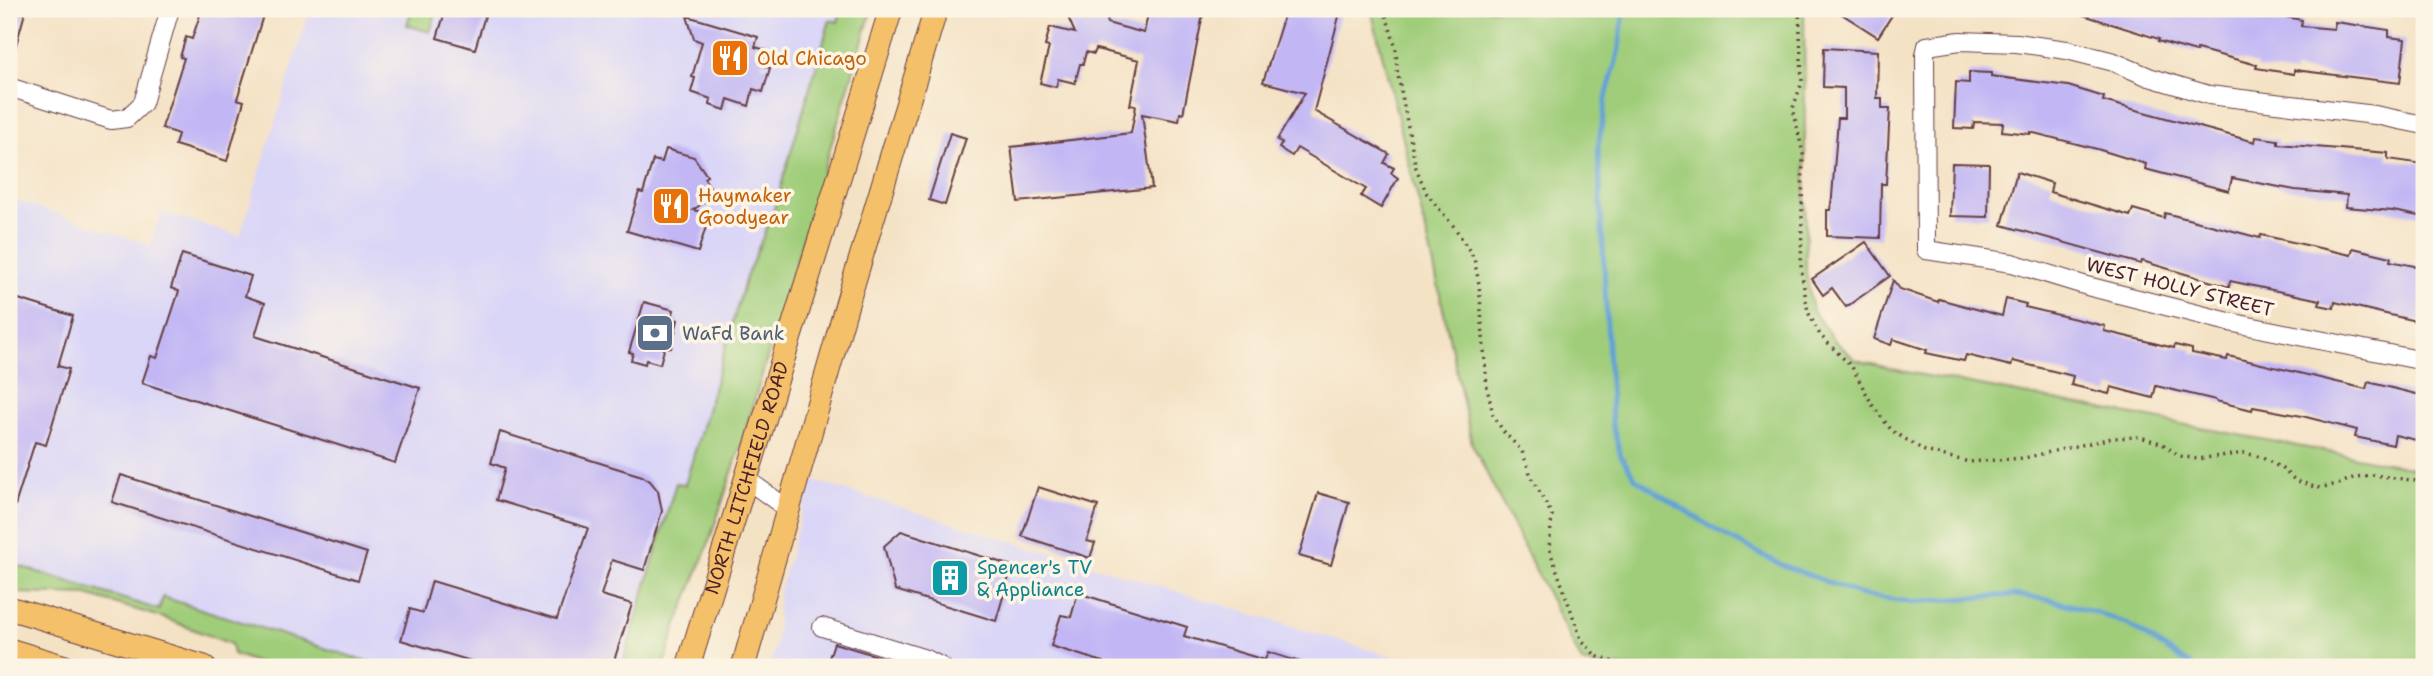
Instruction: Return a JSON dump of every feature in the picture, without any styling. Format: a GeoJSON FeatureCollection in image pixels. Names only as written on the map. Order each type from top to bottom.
{"type":"FeatureCollection","features":[{"type":"Feature","properties":{"kind":"main road","name":"NORTH LITCHFIELD ROAD"},"geometry":{"type":"LineString","coordinates":[[688,667],[891,9]]}},
{"type":"Feature","properties":{"kind":"main road"},"geometry":{"type":"LineString","coordinates":[[743,667],[847,304],[936,9]]}},
{"type":"Feature","properties":{"kind":"main road"},"geometry":{"type":"LineString","coordinates":[[9,608],[204,667]]}},
{"type":"Feature","properties":{"kind":"main road"},"geometry":{"type":"LineString","coordinates":[[9,650],[65,667]]}},
{"type":"Feature","properties":{"kind":"street"},"geometry":{"type":"LineString","coordinates":[[9,87],[111,120],[127,118],[143,103],[170,9]]}},
{"type":"Feature","properties":{"kind":"street","name":"WEST HOLLY STREET"},"geometry":{"type":"LineString","coordinates":[[2424,125],[2375,116],[2209,95],[2149,77],[2114,62],[2067,50],[2017,43],[1960,41],[1927,46],[1925,55],[1926,250],[2012,263],[2087,286],[2217,319],[2424,361]]}},
{"type":"Feature","properties":{"kind":"street"},"geometry":{"type":"LineString","coordinates":[[746,479],[789,510]]}},
{"type":"Feature","properties":{"kind":"street"},"geometry":{"type":"LineString","coordinates":[[822,627],[940,666]]}},
{"type":"Feature","properties":{"kind":"path"},"geometry":{"type":"LineString","coordinates":[[1384,9],[1396,48],[1396,70],[1416,168],[1427,194],[1474,258],[1493,414],[1503,431],[1522,451],[1531,476],[1552,515],[1549,548],[1581,639],[1596,656],[1628,667]]}},
{"type":"Feature","properties":{"kind":"path"},"geometry":{"type":"LineString","coordinates":[[1799,9],[1802,82],[1793,108],[1803,154],[1801,270],[1808,312],[1820,335],[1852,367],[1873,406],[1892,430],[1925,451],[1969,462],[2024,458],[2112,438],[2140,438],[2161,443],[2180,456],[2197,459],[2245,453],[2261,457],[2295,480],[2317,488],[2339,484],[2355,477],[2374,475],[2424,482]]}},
{"type":"Feature","properties":{"kind":"shaded area"},"geometry":{"type":"Polygon","coordinates":[[[310,9],[841,9],[837,22],[830,21],[772,216],[746,277],[685,485],[676,484],[622,667],[457,667],[419,656],[415,667],[384,667],[164,597],[159,610],[9,563],[9,198],[150,245],[161,212],[240,236],[310,9]]]}},
{"type":"Feature","properties":{"kind":"shaded area"},"geometry":{"type":"Polygon","coordinates":[[[811,480],[1426,667],[769,667],[776,643],[779,593],[811,480]]]}},
{"type":"Feature","properties":{"kind":"green space"},"geometry":{"type":"Polygon","coordinates":[[[412,9],[437,9],[430,32],[407,25],[412,9]]]}},
{"type":"Feature","properties":{"kind":"green space"},"geometry":{"type":"Polygon","coordinates":[[[841,9],[872,9],[740,448],[707,548],[675,629],[664,667],[622,667],[676,483],[685,485],[746,277],[772,216],[830,20],[838,22],[841,9]]]}},
{"type":"Feature","properties":{"kind":"green space"},"geometry":{"type":"Polygon","coordinates":[[[1371,9],[1804,9],[1806,273],[1813,311],[1834,340],[1856,360],[1901,371],[2424,470],[2424,667],[1600,667],[1582,662],[1472,444],[1430,248],[1371,9]]]}},
{"type":"Feature","properties":{"kind":"green space"},"geometry":{"type":"Polygon","coordinates":[[[9,563],[159,610],[163,597],[384,667],[270,667],[233,654],[231,644],[164,618],[87,595],[9,591],[9,563]]]}},
{"type":"Feature","properties":{"kind":"building"},"geometry":{"type":"Polygon","coordinates":[[[9,9],[26,9],[13,56],[9,56],[9,9]]]}},
{"type":"Feature","properties":{"kind":"building"},"geometry":{"type":"Polygon","coordinates":[[[202,9],[265,9],[237,99],[244,101],[227,161],[175,145],[178,134],[162,128],[184,58],[180,57],[186,37],[192,39],[202,9]]]}},
{"type":"Feature","properties":{"kind":"building"},"geometry":{"type":"Polygon","coordinates":[[[446,9],[487,9],[475,49],[437,38],[446,9]]]}},
{"type":"Feature","properties":{"kind":"building"},"geometry":{"type":"Polygon","coordinates":[[[1149,9],[1204,9],[1183,114],[1180,113],[1179,121],[1142,114],[1152,188],[1018,202],[1011,147],[1131,133],[1136,106],[1130,105],[1139,60],[1096,49],[1094,54],[1086,52],[1075,83],[1058,79],[1056,87],[1040,83],[1049,47],[1045,46],[1050,27],[1075,33],[1068,17],[1085,10],[1108,17],[1107,23],[1144,33],[1149,9]]]}},
{"type":"Feature","properties":{"kind":"building"},"geometry":{"type":"Polygon","coordinates":[[[1286,9],[1341,9],[1314,111],[1389,154],[1384,163],[1394,168],[1391,173],[1398,178],[1381,208],[1361,196],[1366,189],[1297,148],[1292,156],[1279,148],[1282,143],[1277,140],[1305,93],[1263,82],[1286,9]]]}},
{"type":"Feature","properties":{"kind":"building"},"geometry":{"type":"Polygon","coordinates":[[[1834,9],[1896,9],[1878,37],[1834,9]]]}},
{"type":"Feature","properties":{"kind":"building"},"geometry":{"type":"Polygon","coordinates":[[[2075,9],[2245,9],[2302,20],[2301,26],[2334,29],[2335,22],[2389,30],[2389,37],[2405,39],[2400,83],[2256,68],[2257,65],[2158,41],[2159,39],[2074,12],[2075,9]]]}},
{"type":"Feature","properties":{"kind":"building","name":"Old Chicago"},"geometry":{"type":"Polygon","coordinates":[[[687,16],[758,37],[755,47],[766,50],[761,65],[770,68],[763,92],[753,89],[749,106],[728,99],[725,110],[710,105],[711,99],[691,92],[695,78],[692,77],[702,42],[694,39],[687,16]]]}},
{"type":"Feature","properties":{"kind":"building"},"geometry":{"type":"Polygon","coordinates":[[[1824,48],[1878,51],[1877,98],[1882,98],[1882,108],[1890,108],[1886,184],[1881,184],[1880,238],[1827,236],[1827,210],[1830,210],[1832,197],[1838,118],[1844,118],[1844,88],[1823,87],[1824,48]]]}},
{"type":"Feature","properties":{"kind":"building"},"geometry":{"type":"Polygon","coordinates":[[[1969,72],[2068,86],[2104,97],[2103,101],[2255,142],[2256,137],[2278,140],[2278,144],[2388,153],[2388,159],[2424,164],[2424,217],[2346,207],[2347,195],[2295,190],[2232,178],[2229,191],[2145,169],[2146,164],[2097,149],[2030,132],[2002,131],[2003,123],[1974,122],[1973,129],[1954,128],[1956,82],[1969,83],[1969,72]]]}},
{"type":"Feature","properties":{"kind":"building"},"geometry":{"type":"Polygon","coordinates":[[[950,133],[966,138],[945,205],[929,200],[950,133]]]}},
{"type":"Feature","properties":{"kind":"building","name":"Haymaker Goodyear"},"geometry":{"type":"Polygon","coordinates":[[[666,149],[694,157],[707,176],[704,178],[715,195],[693,210],[710,214],[698,252],[627,231],[639,192],[643,193],[653,160],[662,162],[666,149]]]}},
{"type":"Feature","properties":{"kind":"building"},"geometry":{"type":"Polygon","coordinates":[[[1952,163],[1989,164],[1988,217],[1950,216],[1952,163]]]}},
{"type":"Feature","properties":{"kind":"building"},"geometry":{"type":"Polygon","coordinates":[[[2017,172],[2052,183],[2050,192],[2130,216],[2133,209],[2164,218],[2165,213],[2260,238],[2261,235],[2351,255],[2353,248],[2391,257],[2390,261],[2424,268],[2424,323],[2335,302],[2334,308],[2319,305],[2320,300],[2230,281],[2229,287],[2142,261],[2141,264],[2002,225],[2017,172]]]}},
{"type":"Feature","properties":{"kind":"building"},"geometry":{"type":"Polygon","coordinates":[[[1866,242],[1890,276],[1846,307],[1832,288],[1823,295],[1812,279],[1866,242]]]}},
{"type":"Feature","properties":{"kind":"building"},"geometry":{"type":"Polygon","coordinates":[[[182,254],[251,276],[245,296],[265,303],[255,336],[420,388],[395,463],[142,383],[151,356],[157,358],[179,291],[171,288],[182,254]]]}},
{"type":"Feature","properties":{"kind":"building"},"geometry":{"type":"Polygon","coordinates":[[[1893,280],[1900,289],[1938,302],[1939,299],[2002,316],[2006,299],[2026,304],[2025,307],[2105,326],[2104,331],[2174,348],[2175,345],[2192,349],[2192,353],[2227,360],[2228,356],[2366,389],[2368,382],[2424,396],[2424,442],[2395,435],[2393,445],[2355,437],[2357,430],[2302,416],[2253,407],[2252,410],[2156,386],[2153,398],[2111,387],[2109,394],[2071,385],[2073,376],[2013,361],[2011,366],[1966,355],[1964,361],[1926,353],[1927,350],[1893,339],[1891,345],[1874,339],[1893,280]]]}},
{"type":"Feature","properties":{"kind":"building"},"geometry":{"type":"Polygon","coordinates":[[[9,296],[73,316],[58,366],[69,369],[46,445],[35,442],[12,515],[9,515],[9,296]]]}},
{"type":"Feature","properties":{"kind":"building","name":"WaFd Bank"},"geometry":{"type":"Polygon","coordinates":[[[644,302],[674,310],[672,318],[678,320],[671,348],[665,346],[660,364],[631,360],[633,353],[629,352],[644,302]]]}},
{"type":"Feature","properties":{"kind":"building"},"geometry":{"type":"Polygon","coordinates":[[[500,432],[642,476],[658,491],[662,511],[644,570],[612,560],[601,595],[632,604],[612,667],[491,667],[401,640],[410,609],[423,613],[432,581],[557,619],[588,528],[496,500],[505,468],[491,463],[500,432]]]}},
{"type":"Feature","properties":{"kind":"building"},"geometry":{"type":"Polygon","coordinates":[[[121,475],[367,553],[358,580],[112,502],[121,475]]]}},
{"type":"Feature","properties":{"kind":"building"},"geometry":{"type":"Polygon","coordinates":[[[1038,487],[1098,506],[1087,541],[1095,543],[1090,558],[1022,536],[1038,487]]]}},
{"type":"Feature","properties":{"kind":"building"},"geometry":{"type":"Polygon","coordinates":[[[1318,493],[1349,502],[1331,565],[1299,556],[1318,493]]]}},
{"type":"Feature","properties":{"kind":"building","name":"Spencer's TV & Appliance"},"geometry":{"type":"Polygon","coordinates":[[[901,531],[1012,566],[996,621],[895,590],[884,546],[901,531]]]}},
{"type":"Feature","properties":{"kind":"building"},"geometry":{"type":"Polygon","coordinates":[[[1078,593],[1187,627],[1184,636],[1265,660],[1268,652],[1306,664],[1306,667],[1102,667],[1103,662],[1051,646],[1061,615],[1071,617],[1078,593]]]}},
{"type":"Feature","properties":{"kind":"building"},"geometry":{"type":"Polygon","coordinates":[[[834,643],[914,667],[826,667],[834,643]]]}},
{"type":"Feature","properties":{"kind":"waterway"},"geometry":{"type":"LineString","coordinates":[[1624,9],[1619,50],[1607,94],[1598,147],[1612,424],[1621,456],[1636,479],[1727,537],[1782,565],[1862,595],[1911,602],[2014,595],[2052,600],[2129,625],[2193,667]]}},
{"type":"Feature","properties":{"kind":"place","name":"Old Chicago"},"geometry":{"type":"Point","coordinates":[730,58]}},
{"type":"Feature","properties":{"kind":"place","name":"Haymaker Goodyear"},"geometry":{"type":"Point","coordinates":[671,206]}},
{"type":"Feature","properties":{"kind":"place","name":"WaFd Bank"},"geometry":{"type":"Point","coordinates":[655,333]}},
{"type":"Feature","properties":{"kind":"place","name":"Spencer's TV & Appliance"},"geometry":{"type":"Point","coordinates":[950,578]}}]}
